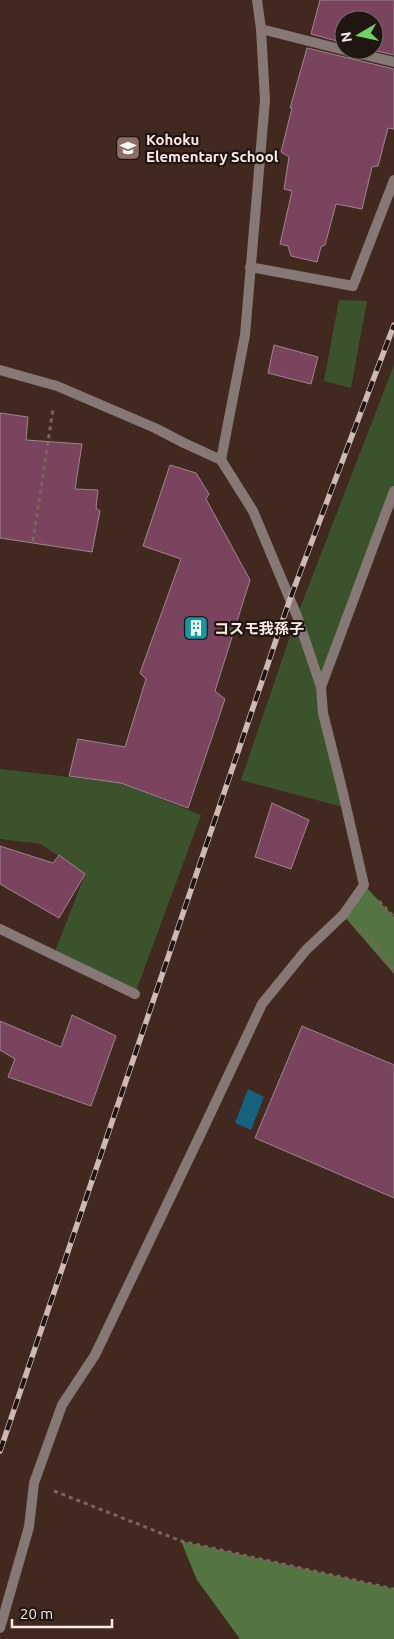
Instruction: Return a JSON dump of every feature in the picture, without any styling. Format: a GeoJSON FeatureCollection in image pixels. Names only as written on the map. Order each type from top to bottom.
{"type":"FeatureCollection","features":[{"type":"Feature","properties":{"kind":"street"},"geometry":{"type":"LineString","coordinates":[[221,460],[245,335],[264,100],[257,0]]}},
{"type":"Feature","properties":{"kind":"street"},"geometry":{"type":"LineString","coordinates":[[260,29],[334,48]]}},
{"type":"Feature","properties":{"kind":"street"},"geometry":{"type":"LineString","coordinates":[[250,267],[353,286],[394,180]]}},
{"type":"Feature","properties":{"kind":"street"},"geometry":{"type":"LineString","coordinates":[[0,370],[57,386],[156,428],[221,460],[253,511],[297,616],[321,687],[323,713],[364,885],[343,915],[306,950],[262,1004],[95,1355],[62,1406],[34,1483],[28,1526],[0,1628]]}},
{"type":"Feature","properties":{"kind":"street"},"geometry":{"type":"LineString","coordinates":[[321,687],[394,491]]}},
{"type":"Feature","properties":{"kind":"street"},"geometry":{"type":"LineString","coordinates":[[0,928],[135,994]]}},
{"type":"Feature","properties":{"kind":"path"},"geometry":{"type":"LineString","coordinates":[[33,541],[57,386]]}},
{"type":"Feature","properties":{"kind":"path"},"geometry":{"type":"LineString","coordinates":[[343,915],[368,938],[394,970]]}},
{"type":"Feature","properties":{"kind":"path"},"geometry":{"type":"LineString","coordinates":[[34,1483],[180,1541],[394,1589]]}},
{"type":"Feature","properties":{"kind":"green space"},"geometry":{"type":"Polygon","coordinates":[[[339,300],[367,301],[351,388],[324,381],[339,300]]]}},
{"type":"Feature","properties":{"kind":"green space"},"geometry":{"type":"Polygon","coordinates":[[[394,365],[394,491],[321,687],[300,626],[347,808],[241,780],[297,616],[394,365]]]}},
{"type":"Feature","properties":{"kind":"green space"},"geometry":{"type":"Polygon","coordinates":[[[0,769],[121,783],[201,815],[135,994],[54,954],[85,874],[41,844],[0,839],[0,769]]]}},
{"type":"Feature","properties":{"kind":"green space"},"geometry":{"type":"Polygon","coordinates":[[[364,885],[394,917],[394,974],[343,915],[364,885]]]}},
{"type":"Feature","properties":{"kind":"green space"},"geometry":{"type":"Polygon","coordinates":[[[181,1541],[394,1589],[394,1639],[240,1639],[197,1580],[181,1541]]]}},
{"type":"Feature","properties":{"kind":"water"},"geometry":{"type":"Polygon","coordinates":[[[248,1089],[264,1097],[251,1130],[235,1123],[248,1089]]]}},
{"type":"Feature","properties":{"kind":"building"},"geometry":{"type":"Polygon","coordinates":[[[320,0],[394,0],[394,55],[384,53],[384,10],[334,10],[334,40],[311,34],[320,0]]]}},
{"type":"Feature","properties":{"kind":"building"},"geometry":{"type":"Polygon","coordinates":[[[307,48],[334,55],[334,60],[357,60],[394,69],[394,129],[388,128],[378,166],[372,167],[362,209],[336,204],[325,245],[321,247],[317,262],[291,256],[288,246],[280,244],[292,191],[284,189],[289,157],[281,152],[292,108],[290,108],[307,48]]]}},
{"type":"Feature","properties":{"kind":"building"},"geometry":{"type":"Polygon","coordinates":[[[274,345],[318,357],[311,384],[268,373],[274,345]]]}},
{"type":"Feature","properties":{"kind":"building"},"geometry":{"type":"Polygon","coordinates":[[[0,413],[28,417],[26,440],[82,444],[75,489],[98,490],[96,508],[100,511],[92,552],[0,538],[0,413]]]}},
{"type":"Feature","properties":{"kind":"building","name":"コスモ我孫子"},"geometry":{"type":"Polygon","coordinates":[[[170,465],[196,473],[209,494],[206,499],[250,580],[215,691],[225,699],[188,808],[121,783],[69,776],[78,739],[125,747],[146,679],[140,673],[181,559],[143,546],[170,465]]]}},
{"type":"Feature","properties":{"kind":"building"},"geometry":{"type":"Polygon","coordinates":[[[272,803],[309,820],[291,869],[255,857],[272,803]]]}},
{"type":"Feature","properties":{"kind":"building"},"geometry":{"type":"Polygon","coordinates":[[[0,846],[53,863],[59,855],[85,874],[59,918],[0,884],[0,846]]]}},
{"type":"Feature","properties":{"kind":"building"},"geometry":{"type":"Polygon","coordinates":[[[72,1015],[116,1036],[91,1106],[8,1077],[15,1059],[0,1050],[0,1021],[61,1047],[72,1015]]]}},
{"type":"Feature","properties":{"kind":"building"},"geometry":{"type":"Polygon","coordinates":[[[302,1026],[394,1065],[394,1198],[255,1138],[302,1026]]]}},
{"type":"Feature","properties":{"kind":"railway"},"geometry":{"type":"LineString","coordinates":[[0,1451],[290,599],[394,325]]}},
{"type":"Feature","properties":{"kind":"place","name":"Kohoku Elementary School"},"geometry":{"type":"Point","coordinates":[128,148]}},
{"type":"Feature","properties":{"kind":"place","name":"コスモ我孫子"},"geometry":{"type":"Point","coordinates":[196,628]}}]}
